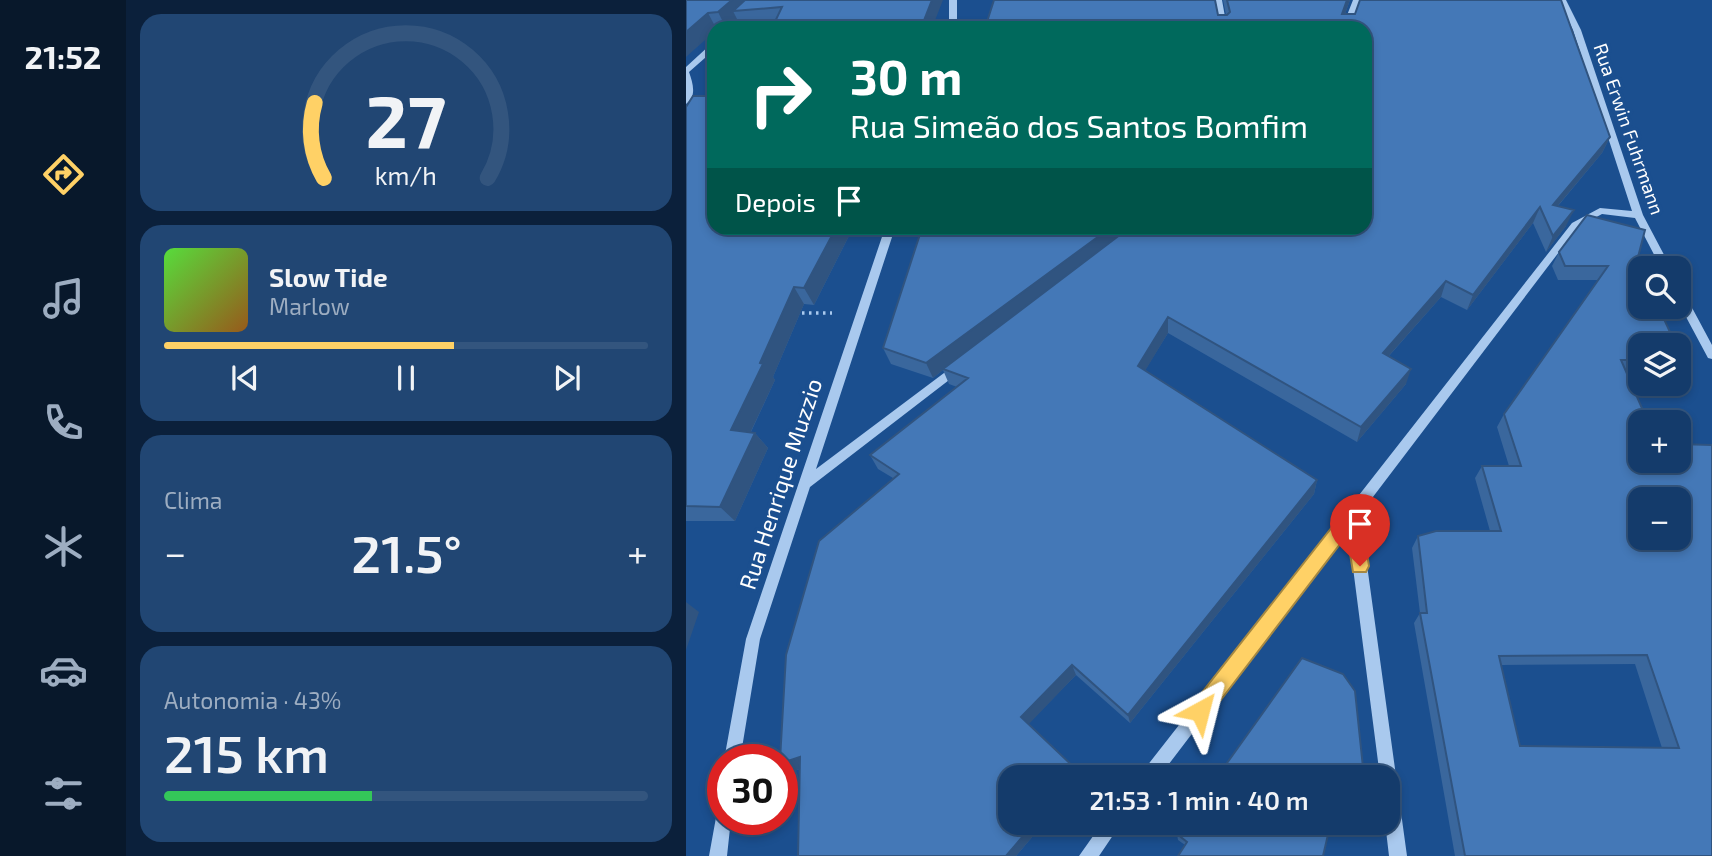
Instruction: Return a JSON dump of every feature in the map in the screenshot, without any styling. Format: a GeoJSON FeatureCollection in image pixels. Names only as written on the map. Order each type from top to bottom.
{"type":"FeatureCollection","features":[{"type":"Feature","properties":{"kind":"street"},"geometry":{"type":"LineString","coordinates":[[740,21],[763,0]]}},
{"type":"Feature","properties":{"kind":"street"},"geometry":{"type":"LineString","coordinates":[[953,0],[953,21]]}},
{"type":"Feature","properties":{"kind":"street"},"geometry":{"type":"LineString","coordinates":[[1218,0],[1222,21]]}},
{"type":"Feature","properties":{"kind":"street"},"geometry":{"type":"LineString","coordinates":[[1349,21],[1357,0]]}},
{"type":"Feature","properties":{"kind":"street","name":"Rua Erwin Fuhrmann"},"geometry":{"type":"LineString","coordinates":[[1562,0],[1577,30],[1638,215],[1660,256]]}},
{"type":"Feature","properties":{"kind":"street"},"geometry":{"type":"LineString","coordinates":[[686,101],[690,91],[686,72],[707,52]]}},
{"type":"Feature","properties":{"kind":"street"},"geometry":{"type":"LineString","coordinates":[[1158,765],[1575,225],[1600,211],[1638,215]]}},
{"type":"Feature","properties":{"kind":"street","name":"Rua Henrique Muzzio"},"geometry":{"type":"LineString","coordinates":[[735,744],[753,639],[888,235]]}},
{"type":"Feature","properties":{"kind":"street"},"geometry":{"type":"LineString","coordinates":[[1691,316],[1712,355]]}},
{"type":"Feature","properties":{"kind":"street"},"geometry":{"type":"LineString","coordinates":[[807,483],[969,359]]}},
{"type":"Feature","properties":{"kind":"street"},"geometry":{"type":"LineString","coordinates":[[1353,514],[1386,765]]}},
{"type":"Feature","properties":{"kind":"street"},"geometry":{"type":"LineString","coordinates":[[718,856],[721,835]]}},
{"type":"Feature","properties":{"kind":"street"},"geometry":{"type":"LineString","coordinates":[[1088,856],[1104,835]]}},
{"type":"Feature","properties":{"kind":"street"},"geometry":{"type":"LineString","coordinates":[[1395,835],[1398,856]]}},
{"type":"Feature","properties":{"kind":"path"},"geometry":{"type":"LineString","coordinates":[[793,313],[860,314]]}},
{"type":"Feature","properties":{"kind":"building"},"geometry":{"type":"Polygon","coordinates":[[[686,0],[732,0],[718,12],[708,13],[686,32],[686,0]]]}},
{"type":"Feature","properties":{"kind":"building"},"geometry":{"type":"Polygon","coordinates":[[[745,0],[932,0],[924,21],[775,21],[782,7],[733,11],[745,0]]]}},
{"type":"Feature","properties":{"kind":"building"},"geometry":{"type":"Polygon","coordinates":[[[994,0],[1215,0],[1218,15],[1227,15],[1230,12],[1227,0],[1347,0],[1342,14],[1355,14],[1360,0],[1561,0],[1610,137],[1553,205],[1574,210],[1553,236],[1540,207],[1473,295],[1446,281],[1383,353],[1411,369],[1361,427],[1168,317],[1138,366],[1317,480],[1128,715],[1072,665],[1021,717],[1072,765],[998,765],[998,835],[1024,835],[1006,856],[798,856],[800,757],[798,758],[798,744],[781,744],[786,655],[819,541],[899,474],[870,455],[968,378],[943,369],[1120,235],[1372,235],[1372,21],[987,21],[994,0]]]}},
{"type":"Feature","properties":{"kind":"building"},"geometry":{"type":"Polygon","coordinates":[[[693,96],[707,96],[707,235],[832,235],[804,288],[794,287],[760,363],[763,364],[731,430],[755,433],[720,507],[686,506],[686,107],[693,96]]]}},
{"type":"Feature","properties":{"kind":"building"},"geometry":{"type":"Polygon","coordinates":[[[1587,215],[1645,230],[1638,256],[1628,256],[1628,319],[1664,319],[1670,333],[1628,333],[1628,360],[1621,360],[1628,376],[1628,396],[1637,396],[1643,410],[1628,410],[1628,473],[1691,473],[1691,444],[1712,445],[1712,856],[1465,856],[1420,613],[1427,613],[1418,536],[1436,531],[1501,531],[1482,466],[1521,466],[1504,414],[1608,266],[1565,266],[1559,252],[1587,215]],[[1647,655],[1499,656],[1520,746],[1679,748],[1647,655]]]}},
{"type":"Feature","properties":{"kind":"building"},"geometry":{"type":"Polygon","coordinates":[[[920,235],[1100,235],[926,363],[883,348],[920,235]]]}},
{"type":"Feature","properties":{"kind":"building"},"geometry":{"type":"Polygon","coordinates":[[[1302,658],[1343,674],[1355,691],[1363,765],[1226,765],[1302,658]]]}},
{"type":"Feature","properties":{"kind":"building"},"geometry":{"type":"Polygon","coordinates":[[[1178,835],[1328,835],[1323,856],[1178,856],[1187,842],[1178,835]]]}},
{"type":"Feature","properties":{"kind":"route"},"geometry":{"type":"LineString","coordinates":[[1200,711],[1353,514],[1360,566]]}}]}
